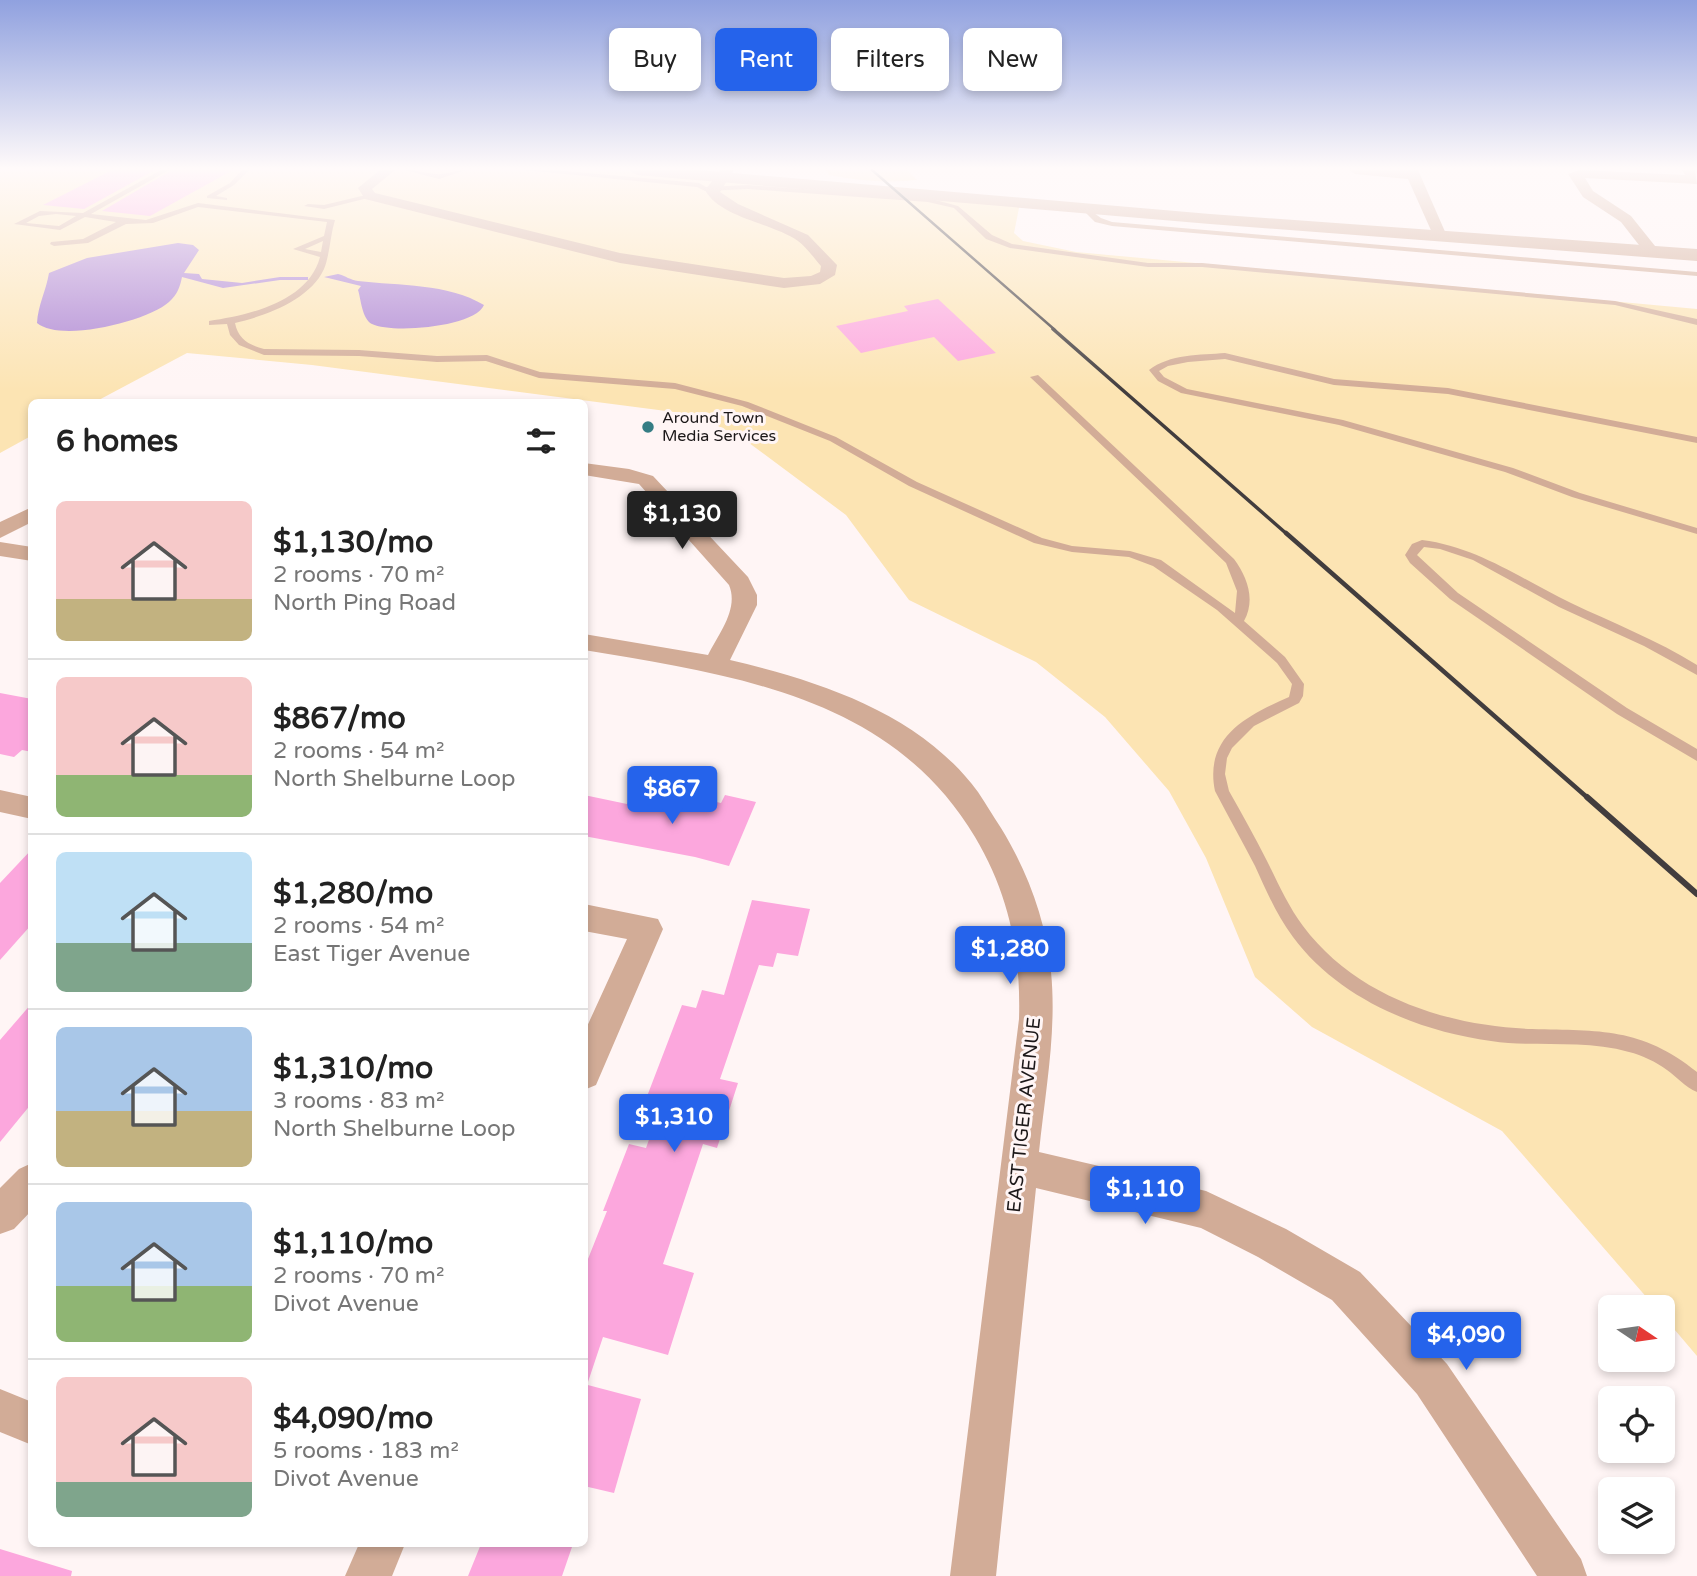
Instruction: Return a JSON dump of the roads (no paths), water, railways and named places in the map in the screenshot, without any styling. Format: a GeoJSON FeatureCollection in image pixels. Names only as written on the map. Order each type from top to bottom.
{"type":"FeatureCollection","features":[{"type":"Feature","properties":{"kind":"street"},"geometry":{"type":"LineString","coordinates":[[565,244],[620,257],[794,284],[814,281],[827,275],[829,265],[808,244]]}},
{"type":"Feature","properties":{"kind":"street"},"geometry":{"type":"LineString","coordinates":[[1558,244],[1697,255]]}},
{"type":"Feature","properties":{"kind":"street"},"geometry":{"type":"LineString","coordinates":[[1645,244],[1651,251]]}},
{"type":"Feature","properties":{"kind":"street"},"geometry":{"type":"LineString","coordinates":[[588,470],[646,480],[740,582],[745,595],[745,605],[716,663]]}},
{"type":"Feature","properties":{"kind":"street"},"geometry":{"type":"LineString","coordinates":[[0,531],[28,515]]}},
{"type":"Feature","properties":{"kind":"street"},"geometry":{"type":"LineString","coordinates":[[0,549],[28,553]]}},
{"type":"Feature","properties":{"kind":"street","name":"EAST TIGER AVENUE"},"geometry":{"type":"LineString","coordinates":[[588,643],[716,663],[823,694],[870,715],[919,748],[959,786],[992,835],[1018,889],[1031,933],[1037,974],[1036,1019],[973,1576]]}},
{"type":"Feature","properties":{"kind":"street"},"geometry":{"type":"LineString","coordinates":[[0,801],[28,807]]}},
{"type":"Feature","properties":{"kind":"street"},"geometry":{"type":"LineString","coordinates":[[588,918],[647,929],[588,1064]]}},
{"type":"Feature","properties":{"kind":"street"},"geometry":{"type":"LineString","coordinates":[[1019,1166],[1206,1210],[1272,1243],[1346,1286],[1432,1379],[1564,1576]]}},
{"type":"Feature","properties":{"kind":"street"},"geometry":{"type":"LineString","coordinates":[[0,1215],[28,1186]]}},
{"type":"Feature","properties":{"kind":"street"},"geometry":{"type":"LineString","coordinates":[[0,1410],[28,1421]]}},
{"type":"Feature","properties":{"kind":"street"},"geometry":{"type":"LineString","coordinates":[[368,1576],[381,1547]]}},
{"type":"Feature","properties":{"kind":"lane"},"geometry":{"type":"LineString","coordinates":[[54,244],[61,244]]}},
{"type":"Feature","properties":{"kind":"lane"},"geometry":{"type":"LineString","coordinates":[[311,244],[297,249],[323,255]]}},
{"type":"Feature","properties":{"kind":"lane"},"geometry":{"type":"LineString","coordinates":[[212,323],[231,323],[254,316],[305,288],[319,271],[325,244]]}},
{"type":"Feature","properties":{"kind":"lane"},"geometry":{"type":"LineString","coordinates":[[1006,244],[1148,265],[1194,264],[1615,303],[1697,323]]}},
{"type":"Feature","properties":{"kind":"lane"},"geometry":{"type":"LineString","coordinates":[[1341,244],[1697,274]]}},
{"type":"Feature","properties":{"kind":"lane"},"geometry":{"type":"LineString","coordinates":[[231,323],[232,333],[237,339],[250,348],[264,352],[359,353],[437,359],[481,357],[540,375],[675,386],[726,397],[833,439],[913,484],[1038,541],[1072,549],[1130,554],[1157,563],[1209,598],[1237,622],[1284,664],[1298,684],[1294,700],[1261,715],[1235,734],[1220,756],[1219,784],[1286,914],[1305,941],[1339,973],[1381,1000],[1415,1017],[1453,1027],[1503,1035],[1597,1037],[1629,1042],[1669,1059],[1697,1083]]}},
{"type":"Feature","properties":{"kind":"lane"},"geometry":{"type":"LineString","coordinates":[[1697,440],[1448,391],[1334,382],[1225,356],[1188,359],[1165,364],[1154,370],[1161,379],[1184,391],[1340,422],[1509,470],[1576,495],[1697,531]]}},
{"type":"Feature","properties":{"kind":"lane"},"geometry":{"type":"LineString","coordinates":[[1035,377],[1230,561],[1238,572],[1244,589],[1241,616],[1237,622]]}},
{"type":"Feature","properties":{"kind":"lane"},"geometry":{"type":"LineString","coordinates":[[1697,671],[1654,645],[1451,548],[1422,544],[1413,550],[1411,555],[1414,561],[1431,579],[1454,596],[1622,711],[1697,756]]}},
{"type":"Feature","properties":{"kind":"railway"},"geometry":{"type":"LineString","coordinates":[[956,244],[1055,330]]}},
{"type":"Feature","properties":{"kind":"railway"},"geometry":{"type":"LineString","coordinates":[[1053,329],[1288,535]]}},
{"type":"Feature","properties":{"kind":"railway"},"geometry":{"type":"LineString","coordinates":[[1286,533],[1589,799]]}},
{"type":"Feature","properties":{"kind":"railway"},"geometry":{"type":"LineString","coordinates":[[1587,797],[1697,894]]}},
{"type":"Feature","properties":{"kind":"place","name":"Around Town Media Services"},"geometry":{"type":"Point","coordinates":[648,427]}}]}
